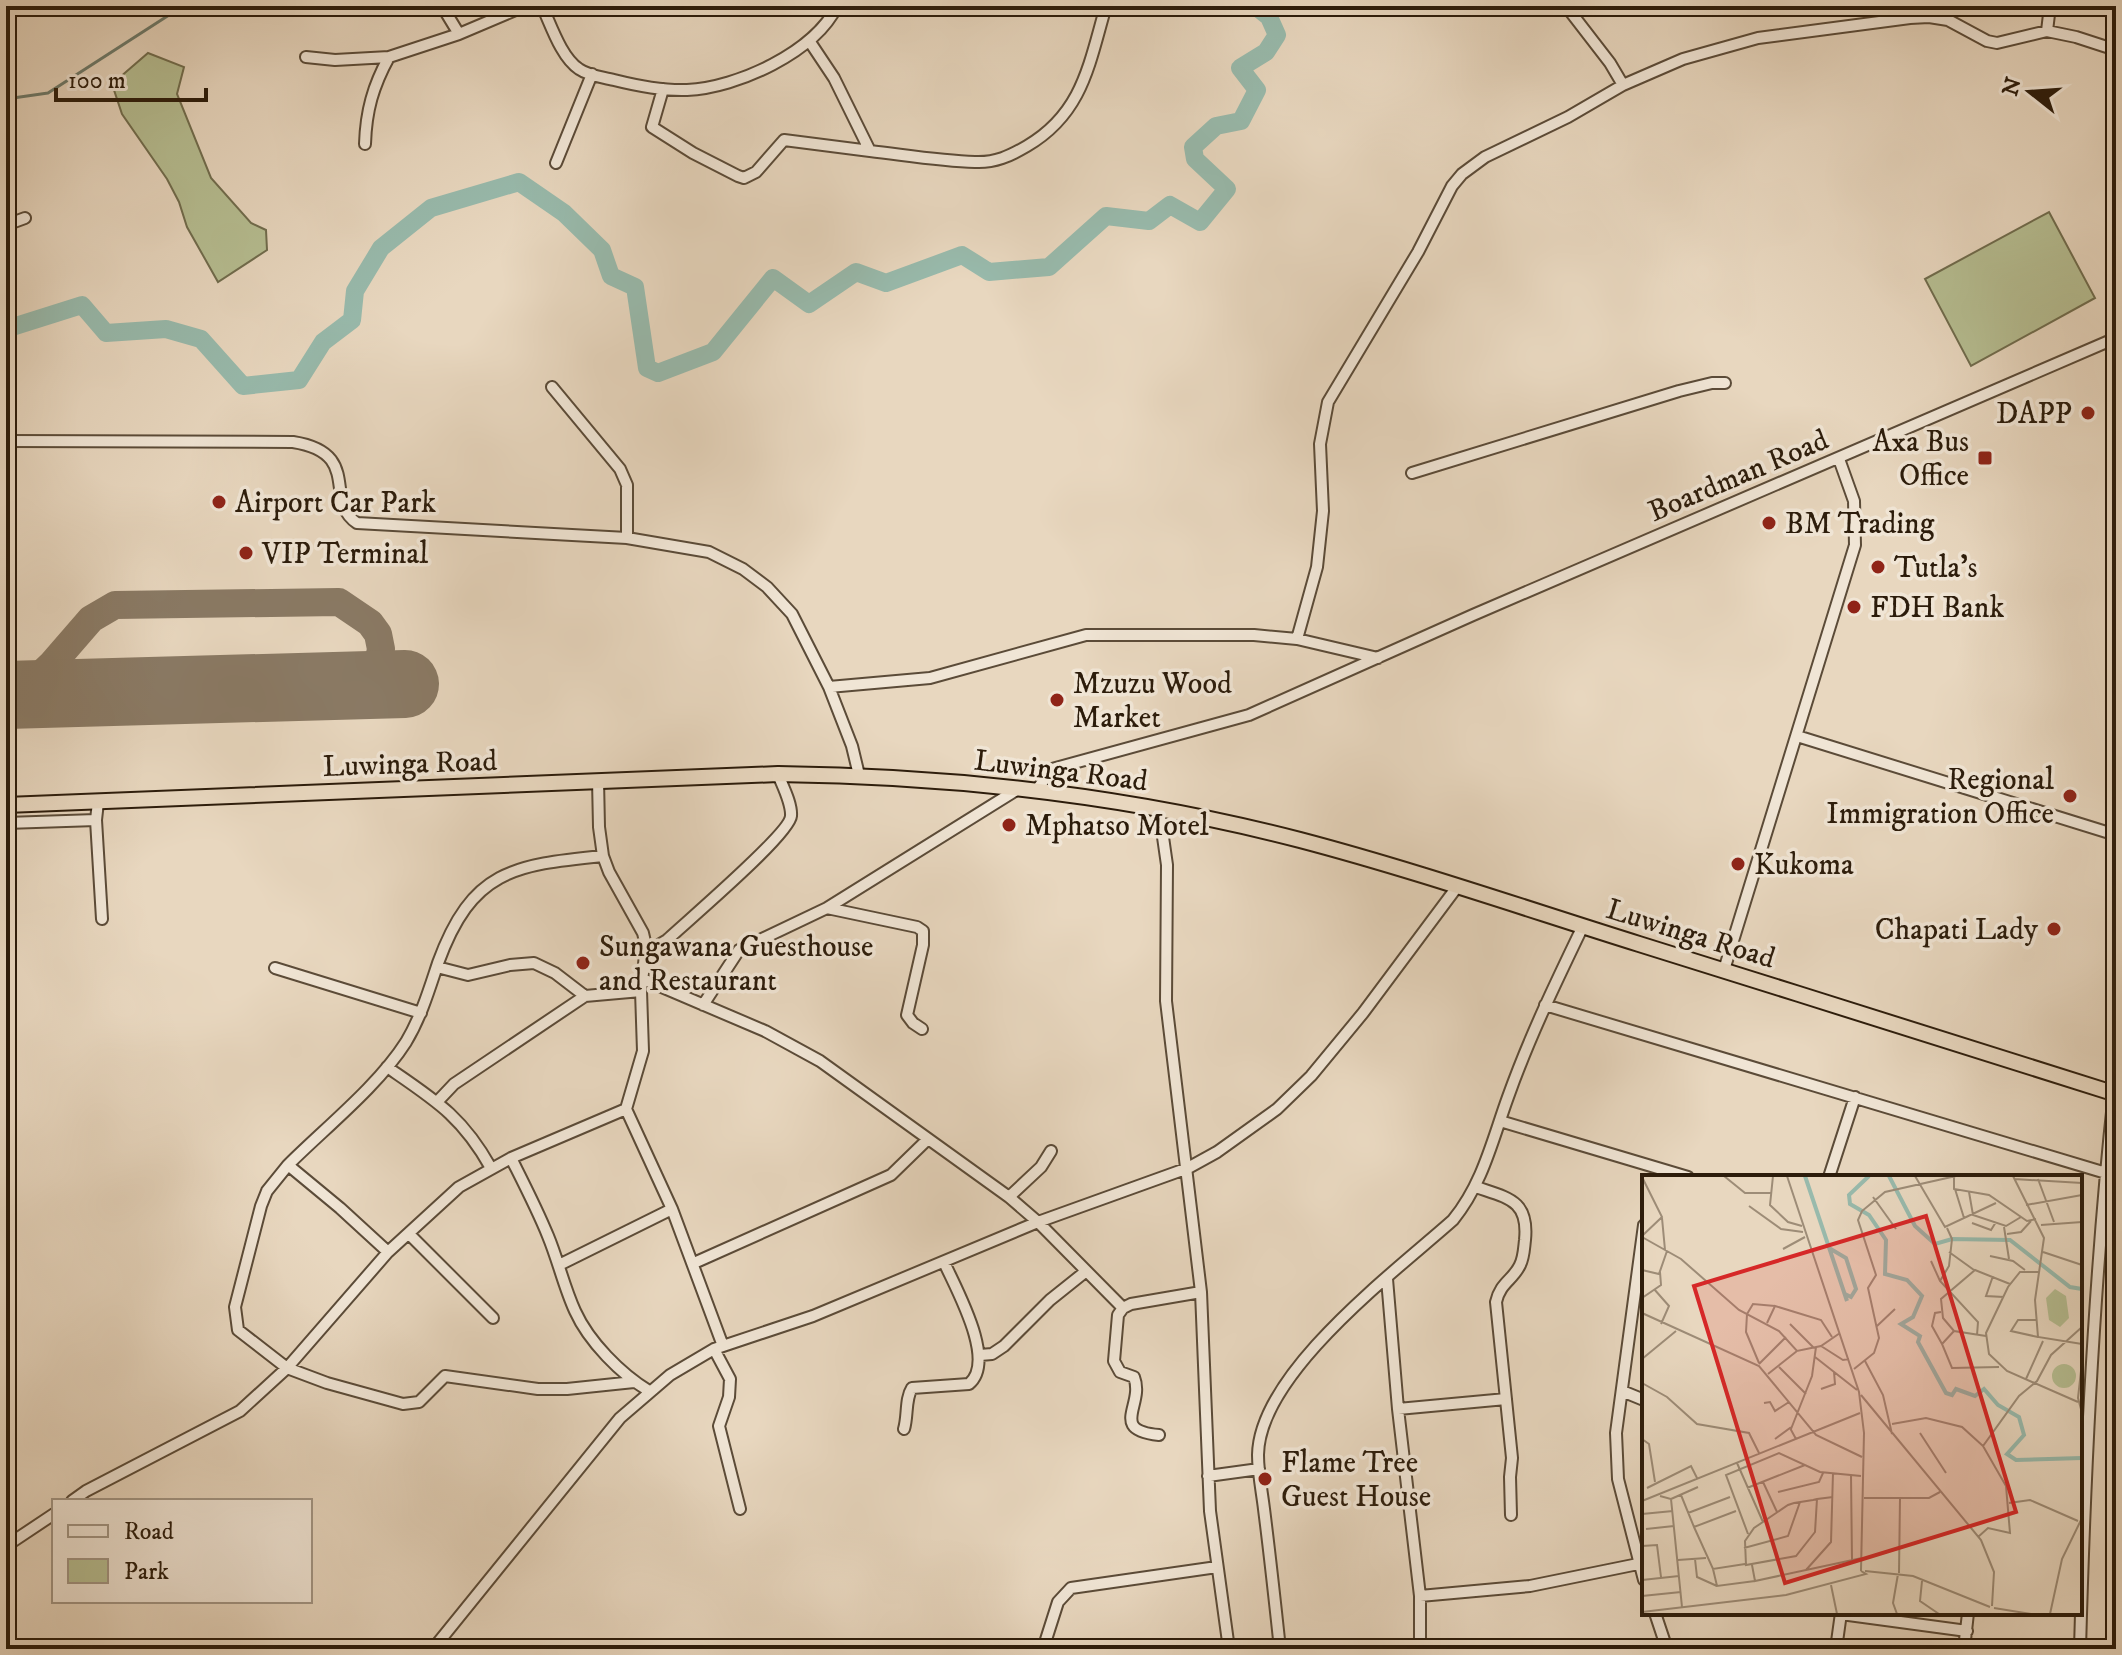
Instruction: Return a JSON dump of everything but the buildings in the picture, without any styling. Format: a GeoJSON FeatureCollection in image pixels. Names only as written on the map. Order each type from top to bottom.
{"type":"FeatureCollection","features":[{"type":"Feature","properties":{"kind":"highway","name":"Luwinga Road"},"geometry":{"type":"LineString","coordinates":[[6,805],[778,774],[859,775],[1020,788],[1159,809],[1300,840],[2115,1093]]}},
{"type":"Feature","properties":{"kind":"street"},"geometry":{"type":"LineString","coordinates":[[442,6],[459,34]]}},
{"type":"Feature","properties":{"kind":"street"},"geometry":{"type":"LineString","coordinates":[[306,57],[359,60],[389,57],[459,34],[525,6]]}},
{"type":"Feature","properties":{"kind":"street"},"geometry":{"type":"LineString","coordinates":[[542,6],[573,64],[592,74],[663,89],[701,89],[775,63],[810,42],[832,17],[837,6]]}},
{"type":"Feature","properties":{"kind":"street"},"geometry":{"type":"LineString","coordinates":[[663,89],[652,123],[654,130],[738,176],[750,176],[756,172],[784,140],[977,163],[1002,160],[1050,132],[1061,121],[1085,78],[1106,6]]}},
{"type":"Feature","properties":{"kind":"street"},"geometry":{"type":"LineString","coordinates":[[1566,6],[1623,85]]}},
{"type":"Feature","properties":{"kind":"street"},"geometry":{"type":"LineString","coordinates":[[2047,31],[2050,6]]}},
{"type":"Feature","properties":{"kind":"street"},"geometry":{"type":"LineString","coordinates":[[1297,639],[1317,567],[1323,511],[1320,444],[1328,402],[1410,264],[1452,186],[1462,174],[1485,157],[1568,117],[1623,85],[1683,59],[1758,38],[1872,21],[1939,18],[1997,43],[2047,31],[2116,50]]}},
{"type":"Feature","properties":{"kind":"street"},"geometry":{"type":"LineString","coordinates":[[810,42],[834,78],[870,151]]}},
{"type":"Feature","properties":{"kind":"street"},"geometry":{"type":"LineString","coordinates":[[365,144],[370,99],[389,57]]}},
{"type":"Feature","properties":{"kind":"street"},"geometry":{"type":"LineString","coordinates":[[556,163],[592,74]]}},
{"type":"Feature","properties":{"kind":"street"},"geometry":{"type":"LineString","coordinates":[[6,225],[25,218]]}},
{"type":"Feature","properties":{"kind":"street","name":"Boardman Road"},"geometry":{"type":"LineString","coordinates":[[1036,791],[1052,769],[1249,715],[2116,338]]}},
{"type":"Feature","properties":{"kind":"street"},"geometry":{"type":"LineString","coordinates":[[1412,473],[1679,391],[1725,383]]}},
{"type":"Feature","properties":{"kind":"street"},"geometry":{"type":"LineString","coordinates":[[552,387],[620,469],[627,485],[627,538]]}},
{"type":"Feature","properties":{"kind":"street"},"geometry":{"type":"LineString","coordinates":[[6,441],[288,441],[321,451],[330,458],[337,471],[347,513],[357,523],[627,538],[709,552],[743,569],[767,587],[792,614],[829,687],[852,746],[859,775]]}},
{"type":"Feature","properties":{"kind":"street"},"geometry":{"type":"LineString","coordinates":[[1724,970],[1855,545],[1854,501],[1839,459]]}},
{"type":"Feature","properties":{"kind":"street"},"geometry":{"type":"LineString","coordinates":[[829,687],[930,678],[1086,635],[1254,635],[1297,639],[1378,658]]}},
{"type":"Feature","properties":{"kind":"street"},"geometry":{"type":"LineString","coordinates":[[1797,736],[2116,835]]}},
{"type":"Feature","properties":{"kind":"street"},"geometry":{"type":"LineString","coordinates":[[646,946],[657,946],[667,940],[782,832],[791,816],[778,774]]}},
{"type":"Feature","properties":{"kind":"street"},"geometry":{"type":"LineString","coordinates":[[598,780],[603,856],[643,933],[646,946],[642,985],[643,1051],[626,1109],[694,1263],[730,1379],[729,1397],[719,1426],[740,1509]]}},
{"type":"Feature","properties":{"kind":"street"},"geometry":{"type":"LineString","coordinates":[[703,1005],[739,950],[827,908],[1020,788]]}},
{"type":"Feature","properties":{"kind":"street"},"geometry":{"type":"LineString","coordinates":[[98,802],[96,820],[102,919]]}},
{"type":"Feature","properties":{"kind":"street"},"geometry":{"type":"LineString","coordinates":[[1159,809],[1167,865],[1166,1001],[1201,1292],[1208,1476],[1229,1649]]}},
{"type":"Feature","properties":{"kind":"street"},"geometry":{"type":"LineString","coordinates":[[6,823],[96,820]]}},
{"type":"Feature","properties":{"kind":"street"},"geometry":{"type":"LineString","coordinates":[[603,856],[541,863],[510,872],[490,884],[463,909],[408,1039],[387,1067],[272,1184],[261,1206],[235,1307],[238,1330],[287,1368],[327,1383],[403,1404],[419,1402],[445,1376],[538,1389],[634,1382]]}},
{"type":"Feature","properties":{"kind":"street"},"geometry":{"type":"LineString","coordinates":[[433,1649],[620,1418],[649,1391],[694,1359],[719,1348],[813,1316],[1038,1222],[1188,1168],[1239,1138],[1295,1093],[1363,1013],[1457,887]]}},
{"type":"Feature","properties":{"kind":"street"},"geometry":{"type":"LineString","coordinates":[[827,908],[917,927],[923,931],[923,945],[907,1015],[922,1029]]}},
{"type":"Feature","properties":{"kind":"street"},"geometry":{"type":"LineString","coordinates":[[1280,1649],[1258,1454],[1261,1437],[1279,1394],[1342,1317],[1453,1220],[1476,1187],[1545,1005],[1583,926]]}},
{"type":"Feature","properties":{"kind":"street"},"geometry":{"type":"LineString","coordinates":[[437,967],[468,975],[534,963],[555,973],[585,996]]}},
{"type":"Feature","properties":{"kind":"street"},"geometry":{"type":"LineString","coordinates":[[275,968],[421,1013]]}},
{"type":"Feature","properties":{"kind":"street"},"geometry":{"type":"LineString","coordinates":[[437,1102],[454,1084],[585,996],[642,985],[703,1005],[765,1031],[820,1061],[1009,1197],[1123,1308]]}},
{"type":"Feature","properties":{"kind":"street"},"geometry":{"type":"LineString","coordinates":[[1545,1005],[2106,1173]]}},
{"type":"Feature","properties":{"kind":"street"},"geometry":{"type":"LineString","coordinates":[[387,1067],[437,1102],[467,1129],[491,1168]]}},
{"type":"Feature","properties":{"kind":"street"},"geometry":{"type":"LineString","coordinates":[[2082,1500],[2106,1173],[2115,1093]]}},
{"type":"Feature","properties":{"kind":"street"},"geometry":{"type":"LineString","coordinates":[[1830,1175],[1855,1097]]}},
{"type":"Feature","properties":{"kind":"street"},"geometry":{"type":"LineString","coordinates":[[75,1499],[240,1411],[287,1368],[388,1252],[459,1187],[511,1158],[626,1109]]}},
{"type":"Feature","properties":{"kind":"street"},"geometry":{"type":"LineString","coordinates":[[1500,1121],[1652,1172],[1674,1175]]}},
{"type":"Feature","properties":{"kind":"street"},"geometry":{"type":"LineString","coordinates":[[694,1263],[891,1175],[928,1139]]}},
{"type":"Feature","properties":{"kind":"street"},"geometry":{"type":"LineString","coordinates":[[1009,1197],[1041,1167],[1051,1151]]}},
{"type":"Feature","properties":{"kind":"street"},"geometry":{"type":"LineString","coordinates":[[511,1158],[559,1265],[575,1312],[585,1329],[634,1382],[649,1391]]}},
{"type":"Feature","properties":{"kind":"street"},"geometry":{"type":"LineString","coordinates":[[288,1165],[388,1252]]}},
{"type":"Feature","properties":{"kind":"street"},"geometry":{"type":"LineString","coordinates":[[1476,1187],[1517,1203],[1524,1211],[1526,1229],[1521,1264],[1502,1285],[1496,1302],[1512,1458],[1511,1515]]}},
{"type":"Feature","properties":{"kind":"street"},"geometry":{"type":"LineString","coordinates":[[559,1265],[672,1209]]}},
{"type":"Feature","properties":{"kind":"street"},"geometry":{"type":"LineString","coordinates":[[409,1234],[493,1318]]}},
{"type":"Feature","properties":{"kind":"street"},"geometry":{"type":"LineString","coordinates":[[1642,1250],[1616,1433],[1618,1479],[1642,1575]]}},
{"type":"Feature","properties":{"kind":"street"},"geometry":{"type":"LineString","coordinates":[[904,1429],[908,1394],[912,1388],[969,1384],[976,1376],[980,1355],[944,1262]]}},
{"type":"Feature","properties":{"kind":"street"},"geometry":{"type":"LineString","coordinates":[[980,1355],[992,1354],[1004,1346],[1050,1300],[1085,1272]]}},
{"type":"Feature","properties":{"kind":"street"},"geometry":{"type":"LineString","coordinates":[[1387,1279],[1398,1409],[1420,1596],[1420,1649]]}},
{"type":"Feature","properties":{"kind":"street"},"geometry":{"type":"LineString","coordinates":[[1159,1435],[1140,1432],[1133,1427],[1131,1421],[1137,1384],[1134,1377],[1120,1372],[1114,1361],[1118,1315],[1131,1304],[1201,1292]]}},
{"type":"Feature","properties":{"kind":"street"},"geometry":{"type":"LineString","coordinates":[[1622,1391],[1642,1399]]}},
{"type":"Feature","properties":{"kind":"street"},"geometry":{"type":"LineString","coordinates":[[1398,1409],[1506,1399]]}},
{"type":"Feature","properties":{"kind":"street"},"geometry":{"type":"LineString","coordinates":[[1208,1476],[1259,1469]]}},
{"type":"Feature","properties":{"kind":"street"},"geometry":{"type":"LineString","coordinates":[[6,1546],[52,1515]]}},
{"type":"Feature","properties":{"kind":"street"},"geometry":{"type":"LineString","coordinates":[[1420,1596],[1530,1586],[1638,1564]]}},
{"type":"Feature","properties":{"kind":"street"},"geometry":{"type":"LineString","coordinates":[[1043,1649],[1058,1602],[1071,1588],[1217,1567]]}},
{"type":"Feature","properties":{"kind":"street"},"geometry":{"type":"LineString","coordinates":[[1656,1615],[1667,1649]]}},
{"type":"Feature","properties":{"kind":"street"},"geometry":{"type":"LineString","coordinates":[[1836,1649],[1841,1615]]}},
{"type":"Feature","properties":{"kind":"street"},"geometry":{"type":"LineString","coordinates":[[1855,1615],[1967,1631]]}},
{"type":"Feature","properties":{"kind":"street"},"geometry":{"type":"LineString","coordinates":[[1964,1649],[1968,1615]]}},
{"type":"Feature","properties":{"kind":"street"},"geometry":{"type":"LineString","coordinates":[[2080,1615],[2080,1649]]}},
{"type":"Feature","properties":{"kind":"green space"},"geometry":{"type":"Polygon","coordinates":[[[148,53],[184,67],[177,94],[211,178],[251,223],[266,230],[267,250],[218,282],[187,227],[167,179],[122,114],[112,84],[148,53]]]}},
{"type":"Feature","properties":{"kind":"green space"},"geometry":{"type":"Polygon","coordinates":[[[2049,212],[2095,298],[1971,366],[1925,279],[2049,212]]]}},
{"type":"Feature","properties":{"kind":"waterway"},"geometry":{"type":"LineString","coordinates":[[6,99],[48,93],[183,6]]}},
{"type":"Feature","properties":{"kind":"waterway"},"geometry":{"type":"LineString","coordinates":[[6,329],[82,305],[106,333],[166,329],[201,339],[243,386],[299,380],[323,342],[352,320],[355,291],[381,248],[431,208],[519,182],[564,213],[602,250],[611,276],[635,287],[647,368],[658,373],[713,352],[773,278],[809,304],[856,272],[886,283],[962,255],[989,272],[1049,267],[1106,216],[1149,221],[1170,205],[1200,222],[1227,189],[1195,159],[1193,147],[1216,126],[1241,121],[1257,90],[1240,68],[1266,52],[1277,35],[1269,17],[1255,6]]}},
{"type":"Feature","properties":{"kind":"taxiway"},"geometry":{"type":"LineString","coordinates":[[19,695],[52,664],[91,619],[115,605],[339,602],[370,623],[378,634],[381,649],[379,659],[371,670],[351,686]]}},
{"type":"Feature","properties":{"kind":"taxiway"},"geometry":{"type":"LineString","coordinates":[[52,664],[61,681],[83,693]]}},
{"type":"Feature","properties":{"kind":"runway"},"geometry":{"type":"LineString","coordinates":[[6,695],[405,684]]}},
{"type":"Feature","properties":{"kind":"place","name":"DAPP"},"geometry":{"type":"Point","coordinates":[2088,413]}},
{"type":"Feature","properties":{"kind":"place","name":"Axa Bus Office"},"geometry":{"type":"Point","coordinates":[1985,458]}},
{"type":"Feature","properties":{"kind":"place","name":"Airport Car Park"},"geometry":{"type":"Point","coordinates":[219,502]}},
{"type":"Feature","properties":{"kind":"place","name":"BM Trading"},"geometry":{"type":"Point","coordinates":[1769,523]}},
{"type":"Feature","properties":{"kind":"place","name":"VIP Terminal"},"geometry":{"type":"Point","coordinates":[246,553]}},
{"type":"Feature","properties":{"kind":"place","name":"Tutla's"},"geometry":{"type":"Point","coordinates":[1878,567]}},
{"type":"Feature","properties":{"kind":"place","name":"FDH Bank"},"geometry":{"type":"Point","coordinates":[1854,607]}},
{"type":"Feature","properties":{"kind":"place","name":"Mzuzu Wood Market"},"geometry":{"type":"Point","coordinates":[1057,700]}},
{"type":"Feature","properties":{"kind":"place","name":"Regional Immigration Office"},"geometry":{"type":"Point","coordinates":[2070,796]}},
{"type":"Feature","properties":{"kind":"place","name":"Mphatso Motel"},"geometry":{"type":"Point","coordinates":[1009,825]}},
{"type":"Feature","properties":{"kind":"place","name":"Kukoma"},"geometry":{"type":"Point","coordinates":[1738,864]}},
{"type":"Feature","properties":{"kind":"place","name":"Chapati Lady"},"geometry":{"type":"Point","coordinates":[2054,929]}},
{"type":"Feature","properties":{"kind":"place","name":"Sungawana Guesthouse and Restaurant"},"geometry":{"type":"Point","coordinates":[583,963]}},
{"type":"Feature","properties":{"kind":"place","name":"Flame Tree Guest House"},"geometry":{"type":"Point","coordinates":[1265,1479]}}]}
